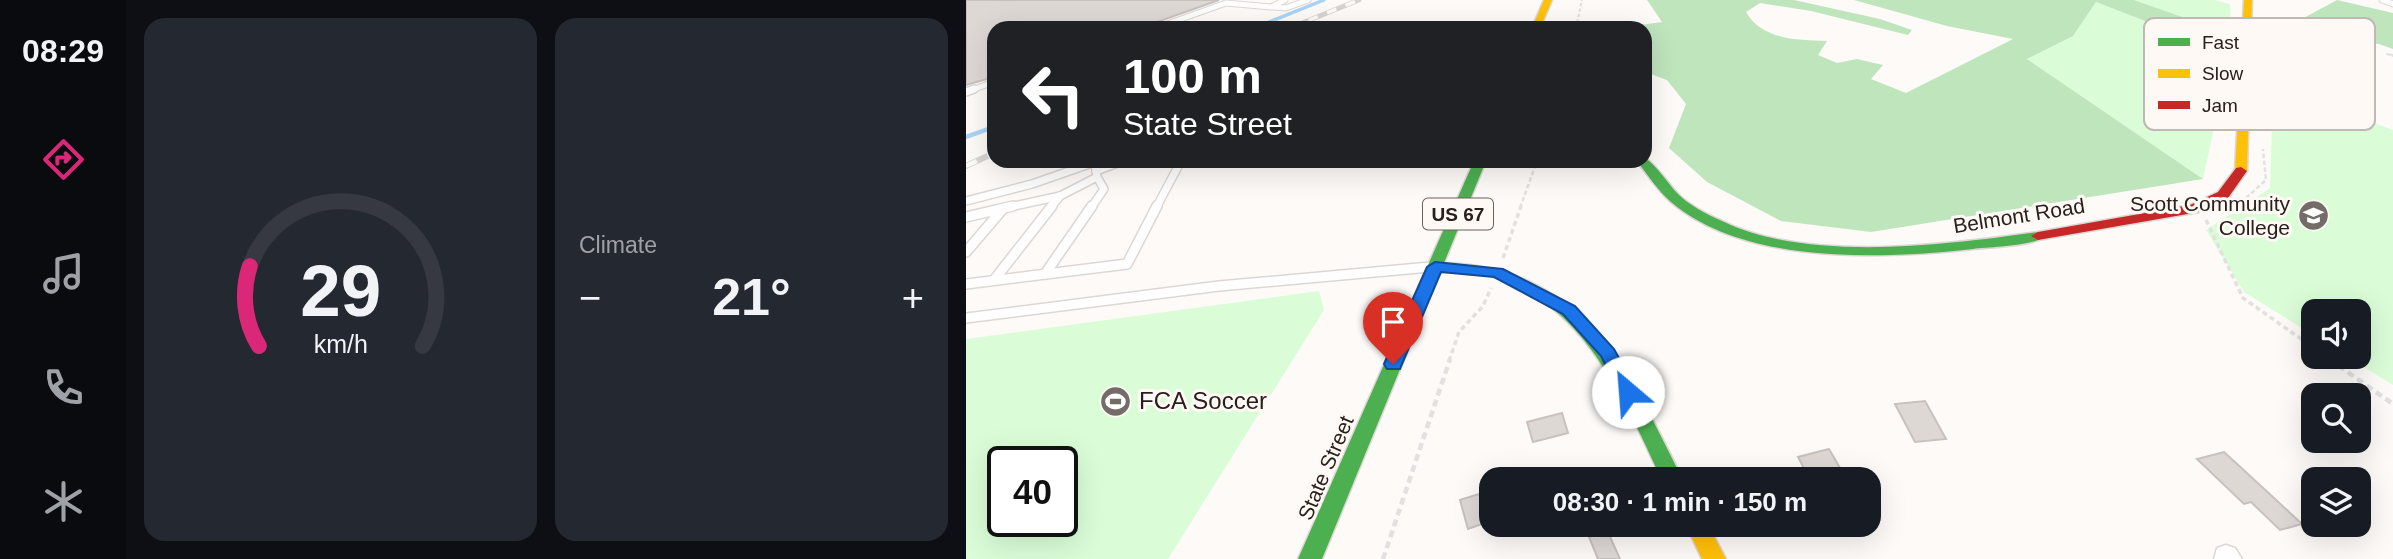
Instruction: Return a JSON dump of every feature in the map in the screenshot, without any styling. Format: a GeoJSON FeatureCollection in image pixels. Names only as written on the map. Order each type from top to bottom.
{"type":"FeatureCollection","features":[{"type":"Feature","properties":{"kind":"street"},"geometry":{"type":"LineString","coordinates":[[1539,21],[1548,0]]}},
{"type":"Feature","properties":{"kind":"street","name":"Belmont Road"},"geometry":{"type":"LineString","coordinates":[[2247,18],[2248,0]]}},
{"type":"Feature","properties":{"kind":"street","name":"Belmont Road"},"geometry":{"type":"LineString","coordinates":[[1647,168],[1667,195],[1702,217],[1741,234],[1801,248],[1839,252],[1928,251],[2192,210],[2224,196],[2237,182],[2242,170],[2243,130]]}},
{"type":"Feature","properties":{"kind":"street","name":"State Street"},"geometry":{"type":"LineString","coordinates":[[1310,559],[1477,168]]}},
{"type":"Feature","properties":{"kind":"street"},"geometry":{"type":"LineString","coordinates":[[1435,267],[1497,273],[1559,304],[1592,332],[1608,353],[1666,467]]}},
{"type":"Feature","properties":{"kind":"street"},"geometry":{"type":"LineString","coordinates":[[1703,537],[1714,559]]}},
{"type":"Feature","properties":{"kind":"lane"},"geometry":{"type":"LineString","coordinates":[[1255,6],[1267,0]]}},
{"type":"Feature","properties":{"kind":"lane"},"geometry":{"type":"LineString","coordinates":[[1270,7],[1285,0]]}},
{"type":"Feature","properties":{"kind":"lane"},"geometry":{"type":"LineString","coordinates":[[1176,21],[1226,3],[1286,8],[1308,0]]}},
{"type":"Feature","properties":{"kind":"lane"},"geometry":{"type":"LineString","coordinates":[[2382,0],[2393,4]]}},
{"type":"Feature","properties":{"kind":"lane"},"geometry":{"type":"LineString","coordinates":[[966,92],[987,84]]}},
{"type":"Feature","properties":{"kind":"lane"},"geometry":{"type":"LineString","coordinates":[[993,280],[1060,196],[1097,168]]}},
{"type":"Feature","properties":{"kind":"lane"},"geometry":{"type":"LineString","coordinates":[[966,201],[1097,168]]}},
{"type":"Feature","properties":{"kind":"lane"},"geometry":{"type":"LineString","coordinates":[[1045,274],[1104,189],[1097,168]]}},
{"type":"Feature","properties":{"kind":"lane"},"geometry":{"type":"LineString","coordinates":[[966,284],[1127,264],[1177,168]]}},
{"type":"Feature","properties":{"kind":"lane"},"geometry":{"type":"LineString","coordinates":[[966,217],[1060,196]]}},
{"type":"Feature","properties":{"kind":"lane"},"geometry":{"type":"LineString","coordinates":[[966,252],[1001,211]]}},
{"type":"Feature","properties":{"kind":"lane"},"geometry":{"type":"LineString","coordinates":[[966,318],[1219,286],[1435,267]]}},
{"type":"Feature","properties":{"kind":"path"},"geometry":{"type":"LineString","coordinates":[[1578,21],[1582,0]]}},
{"type":"Feature","properties":{"kind":"path"},"geometry":{"type":"LineString","coordinates":[[2245,199],[2255,194],[2266,180],[2263,145]]}},
{"type":"Feature","properties":{"kind":"path"},"geometry":{"type":"LineString","coordinates":[[1383,559],[1459,332],[1483,306],[1534,168]]}},
{"type":"Feature","properties":{"kind":"path"},"geometry":{"type":"LineString","coordinates":[[2194,220],[2216,214]]}},
{"type":"Feature","properties":{"kind":"path"},"geometry":{"type":"LineString","coordinates":[[2205,218],[2243,298],[2301,339]]}},
{"type":"Feature","properties":{"kind":"path"},"geometry":{"type":"LineString","coordinates":[[2343,369],[2393,404]]}},
{"type":"Feature","properties":{"kind":"green space"},"geometry":{"type":"Polygon","coordinates":[[[1647,0],[1794,0],[1880,19],[1912,30],[1908,35],[1811,11],[1760,3],[1746,12],[1761,28],[1781,37],[1827,41],[1818,55],[1837,63],[1857,59],[1883,65],[1871,79],[1906,93],[2013,39],[1947,26],[1854,0],[2134,0],[2185,18],[2144,18],[2144,21],[2096,2],[2073,36],[2027,59],[2203,179],[1871,232],[1781,221],[1707,182],[1669,148],[1686,104],[1667,80],[1652,75],[1652,23],[1662,22],[1647,0]]]}},
{"type":"Feature","properties":{"kind":"green space"},"geometry":{"type":"Polygon","coordinates":[[[2134,0],[2215,0],[2230,4],[2230,18],[2185,18],[2134,0]]]}},
{"type":"Feature","properties":{"kind":"green space"},"geometry":{"type":"Polygon","coordinates":[[[2337,0],[2393,13],[2393,49],[2375,44],[2375,18],[2304,18],[2337,0]]]}},
{"type":"Feature","properties":{"kind":"green space"},"geometry":{"type":"Polygon","coordinates":[[[2096,2],[2144,21],[2144,130],[2214,130],[2203,179],[2027,59],[2073,36],[2096,2]]]}},
{"type":"Feature","properties":{"kind":"green space"},"geometry":{"type":"Polygon","coordinates":[[[2375,123],[2393,130],[2393,385],[2367,369],[2371,369],[2371,299],[2301,299],[2301,328],[2244,292],[2206,230],[2270,188],[2272,130],[2375,130],[2375,123]]]}},
{"type":"Feature","properties":{"kind":"green space","name":"FCA Soccer"},"geometry":{"type":"Polygon","coordinates":[[[1319,291],[1324,310],[1168,559],[966,559],[966,339],[1319,291]]]}},
{"type":"Feature","properties":{"kind":"building"},"geometry":{"type":"Polygon","coordinates":[[[966,0],[1219,0],[1160,21],[987,21],[987,79],[966,85],[966,0]]]}},
{"type":"Feature","properties":{"kind":"building"},"geometry":{"type":"Polygon","coordinates":[[[1925,401],[1946,439],[1915,442],[1895,404],[1925,401]]]}},
{"type":"Feature","properties":{"kind":"building"},"geometry":{"type":"Polygon","coordinates":[[[1562,413],[1568,433],[1533,442],[1527,422],[1562,413]]]}},
{"type":"Feature","properties":{"kind":"building"},"geometry":{"type":"Polygon","coordinates":[[[1829,449],[1839,467],[1803,467],[1798,457],[1829,449]]]}},
{"type":"Feature","properties":{"kind":"building"},"geometry":{"type":"Polygon","coordinates":[[[2224,452],[2301,524],[2280,530],[2251,502],[2244,504],[2197,459],[2224,452]]]}},
{"type":"Feature","properties":{"kind":"building"},"geometry":{"type":"Polygon","coordinates":[[[1479,494],[1479,525],[1468,529],[1460,500],[1479,494]]]}},
{"type":"Feature","properties":{"kind":"building"},"geometry":{"type":"Polygon","coordinates":[[[1589,537],[1610,537],[1620,559],[1598,559],[1589,537]]]}},
{"type":"Feature","properties":{"kind":"waterway"},"geometry":{"type":"LineString","coordinates":[[1272,21],[1324,0]]}},
{"type":"Feature","properties":{"kind":"waterway"},"geometry":{"type":"LineString","coordinates":[[966,137],[987,130]]}},
{"type":"Feature","properties":{"kind":"railway"},"geometry":{"type":"LineString","coordinates":[[1307,21],[1359,0]]}},
{"type":"Feature","properties":{"kind":"railway"},"geometry":{"type":"LineString","coordinates":[[966,166],[987,156]]}},
{"type":"Feature","properties":{"kind":"traffic: fast"},"geometry":{"type":"LineString","coordinates":[[1310,559],[1477,168]]}},
{"type":"Feature","properties":{"kind":"traffic: fast"},"geometry":{"type":"LineString","coordinates":[[1649,168],[1675,199],[1718,225],[1768,241],[1824,249],[1882,251],[1992,243],[2038,236]]}},
{"type":"Feature","properties":{"kind":"traffic: fast"},"geometry":{"type":"LineString","coordinates":[[1435,267],[1472,268],[1494,272],[1528,285],[1558,304],[1583,328],[1605,355],[1642,416],[1667,467]]}},
{"type":"Feature","properties":{"kind":"traffic: slow"},"geometry":{"type":"LineString","coordinates":[[1539,21],[1548,0]]}},
{"type":"Feature","properties":{"kind":"traffic: slow"},"geometry":{"type":"LineString","coordinates":[[2247,18],[2248,0]]}},
{"type":"Feature","properties":{"kind":"traffic: slow"},"geometry":{"type":"LineString","coordinates":[[2241,171],[2243,130]]}},
{"type":"Feature","properties":{"kind":"traffic: slow"},"geometry":{"type":"LineString","coordinates":[[1703,537],[1714,559]]}},
{"type":"Feature","properties":{"kind":"traffic: jam"},"geometry":{"type":"LineString","coordinates":[[2038,236],[2194,209],[2223,195],[2241,171]]}},
{"type":"Feature","properties":{"kind":"place","name":"Scott Community College"},"geometry":{"type":"Point","coordinates":[2313,216]}},
{"type":"Feature","properties":{"kind":"place","name":"FCA Soccer"},"geometry":{"type":"Point","coordinates":[1116,401]}},
{"type":"Feature","properties":{"kind":"route"},"geometry":{"type":"LineString","coordinates":[[1393,364],[1435,267],[1497,273],[1549,297],[1569,310],[1592,332],[1608,353],[1628,392]]}}]}
